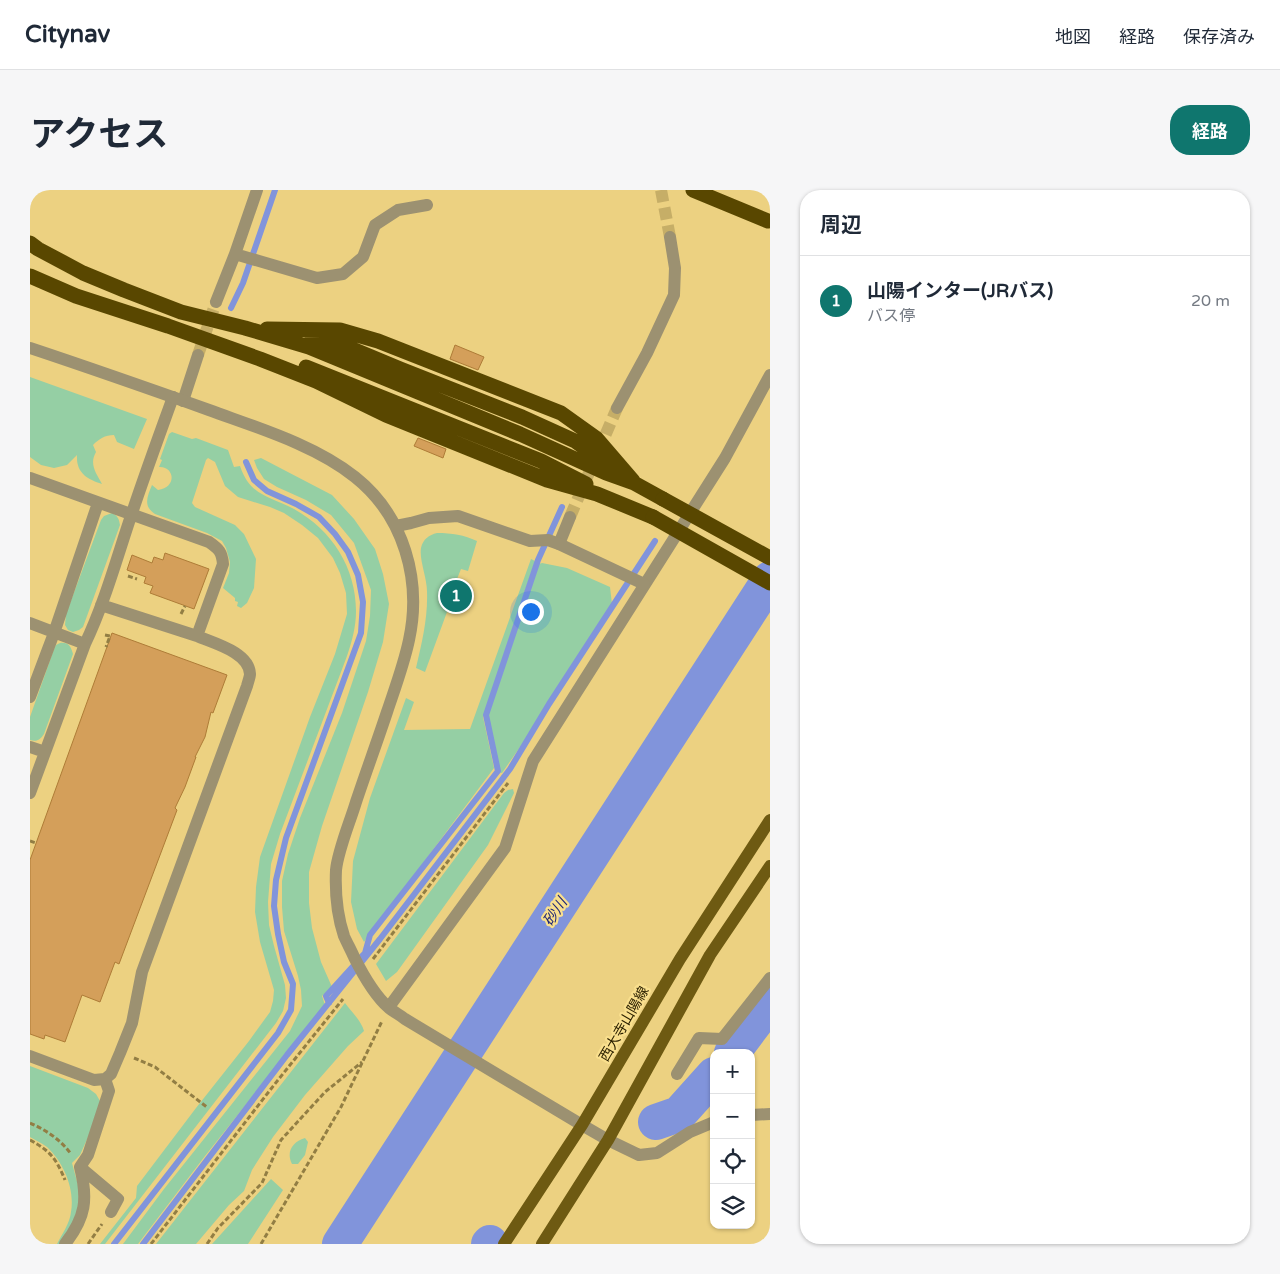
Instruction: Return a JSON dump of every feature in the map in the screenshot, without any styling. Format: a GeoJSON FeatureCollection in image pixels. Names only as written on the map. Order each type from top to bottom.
{"type":"FeatureCollection","features":[{"type":"Feature","properties":{"kind":"highway"},"geometry":{"type":"LineString","coordinates":[[693,190],[769,221]]}},
{"type":"Feature","properties":{"kind":"highway"},"geometry":{"type":"LineString","coordinates":[[706,190],[769,221]]}},
{"type":"Feature","properties":{"kind":"highway"},"geometry":{"type":"LineString","coordinates":[[30,236],[34,246],[82,273],[181,312],[309,347],[520,434],[606,473],[634,483]]}},
{"type":"Feature","properties":{"kind":"highway"},"geometry":{"type":"LineString","coordinates":[[30,276],[76,296],[260,359],[309,367],[541,461],[652,517],[770,583]]}},
{"type":"Feature","properties":{"kind":"highway"},"geometry":{"type":"LineString","coordinates":[[245,328],[298,330],[340,344],[522,417],[575,441],[634,483],[770,558]]}},
{"type":"Feature","properties":{"kind":"main road","name":"西大寺山陽線"},"geometry":{"type":"LineString","coordinates":[[504,1244],[582,1125],[680,958],[770,820]]}},
{"type":"Feature","properties":{"kind":"main road"},"geometry":{"type":"LineString","coordinates":[[542,1244],[608,1140],[710,955],[770,866]]}},
{"type":"Feature","properties":{"kind":"street"},"geometry":{"type":"LineString","coordinates":[[216,302],[257,190]]}},
{"type":"Feature","properties":{"kind":"street"},"geometry":{"type":"LineString","coordinates":[[235,254],[317,278],[343,274],[363,256],[375,225],[398,210],[427,204]]}},
{"type":"Feature","properties":{"kind":"street"},"geometry":{"type":"LineString","coordinates":[[616,408],[647,354],[674,295],[676,268],[670,237]]}},
{"type":"Feature","properties":{"kind":"street"},"geometry":{"type":"LineString","coordinates":[[30,348],[276,434],[336,464],[354,477],[380,502],[399,531],[413,582],[414,608],[409,639],[399,676],[336,868],[336,903],[344,936],[371,987],[389,1007],[405,1018],[582,1125],[639,1155],[657,1153],[690,1132],[710,1124]]}},
{"type":"Feature","properties":{"kind":"street"},"geometry":{"type":"LineString","coordinates":[[30,793],[114,570],[131,514],[198,355]]}},
{"type":"Feature","properties":{"kind":"street"},"geometry":{"type":"LineString","coordinates":[[389,1007],[505,848],[533,761],[725,458],[770,375]]}},
{"type":"Feature","properties":{"kind":"street"},"geometry":{"type":"LineString","coordinates":[[30,478],[209,542],[217,548],[222,555],[223,564],[197,636]]}},
{"type":"Feature","properties":{"kind":"street"},"geometry":{"type":"LineString","coordinates":[[30,697],[98,503]]}},
{"type":"Feature","properties":{"kind":"street"},"geometry":{"type":"LineString","coordinates":[[396,526],[429,518],[458,516],[530,541],[548,540],[559,544],[644,584]]}},
{"type":"Feature","properties":{"kind":"street"},"geometry":{"type":"LineString","coordinates":[[559,544],[570,518]]}},
{"type":"Feature","properties":{"kind":"street"},"geometry":{"type":"LineString","coordinates":[[30,1056],[94,1080],[105,1078],[112,1074],[132,1023],[142,972],[248,686],[250,673],[246,662],[236,652],[197,636],[101,605]]}},
{"type":"Feature","properties":{"kind":"street"},"geometry":{"type":"LineString","coordinates":[[30,623],[85,644]]}},
{"type":"Feature","properties":{"kind":"street"},"geometry":{"type":"LineString","coordinates":[[30,747],[44,752]]}},
{"type":"Feature","properties":{"kind":"street"},"geometry":{"type":"LineString","coordinates":[[677,1074],[699,1038],[722,1039],[770,978]]}},
{"type":"Feature","properties":{"kind":"street"},"geometry":{"type":"LineString","coordinates":[[80,1167],[88,1156],[109,1091],[105,1078]]}},
{"type":"Feature","properties":{"kind":"street"},"geometry":{"type":"LineString","coordinates":[[755,1115],[770,1114]]}},
{"type":"Feature","properties":{"kind":"street"},"geometry":{"type":"LineString","coordinates":[[80,1167],[118,1199],[111,1212]]}},
{"type":"Feature","properties":{"kind":"street"},"geometry":{"type":"LineString","coordinates":[[65,1244],[75,1232],[82,1217],[85,1201],[84,1181],[80,1167]]}},
{"type":"Feature","properties":{"kind":"path"},"geometry":{"type":"LineString","coordinates":[[132,578],[134,572]]}},
{"type":"Feature","properties":{"kind":"path"},"geometry":{"type":"LineString","coordinates":[[181,614],[184,606]]}},
{"type":"Feature","properties":{"kind":"path"},"geometry":{"type":"LineString","coordinates":[[106,647],[110,636]]}},
{"type":"Feature","properties":{"kind":"path"},"geometry":{"type":"LineString","coordinates":[[373,959],[511,779]]}},
{"type":"Feature","properties":{"kind":"path"},"geometry":{"type":"LineString","coordinates":[[30,841],[36,843]]}},
{"type":"Feature","properties":{"kind":"path"},"geometry":{"type":"LineString","coordinates":[[151,1244],[343,999]]}},
{"type":"Feature","properties":{"kind":"path"},"geometry":{"type":"LineString","coordinates":[[261,1244],[341,1107],[389,1007]]}},
{"type":"Feature","properties":{"kind":"path"},"geometry":{"type":"LineString","coordinates":[[120,1053],[155,1067],[208,1108]]}},
{"type":"Feature","properties":{"kind":"path"},"geometry":{"type":"LineString","coordinates":[[207,1244],[218,1228],[262,1183],[281,1140],[326,1092],[363,1062]]}},
{"type":"Feature","properties":{"kind":"path"},"geometry":{"type":"LineString","coordinates":[[30,1124],[55,1138],[69,1150],[80,1167]]}},
{"type":"Feature","properties":{"kind":"path"},"geometry":{"type":"LineString","coordinates":[[30,1140],[46,1150],[58,1164],[66,1182]]}},
{"type":"Feature","properties":{"kind":"path"},"geometry":{"type":"LineString","coordinates":[[88,1244],[111,1212]]}},
{"type":"Feature","properties":{"kind":"green space"},"geometry":{"type":"Polygon","coordinates":[[[30,377],[147,419],[134,449],[117,442],[114,435],[102,438],[93,445],[96,452],[93,464],[102,484],[87,477],[81,471],[78,466],[77,455],[67,465],[54,468],[41,465],[30,457],[30,377]]]}},
{"type":"Feature","properties":{"kind":"green space"},"geometry":{"type":"Polygon","coordinates":[[[172,432],[192,439],[196,438],[228,450],[234,467],[240,466],[249,484],[261,494],[294,509],[320,528],[330,539],[346,565],[355,595],[356,617],[347,656],[280,834],[271,864],[268,902],[269,925],[285,985],[286,998],[283,1011],[276,1023],[105,1244],[100,1244],[136,1198],[137,1186],[270,1012],[274,990],[260,942],[255,912],[260,857],[310,717],[335,654],[347,614],[346,593],[340,573],[333,558],[318,538],[284,513],[238,497],[225,486],[215,462],[208,458],[192,503],[195,507],[235,525],[244,534],[256,559],[254,588],[247,603],[241,608],[237,606],[238,602],[235,601],[235,598],[223,588],[229,573],[230,562],[222,541],[207,533],[155,514],[147,504],[152,485],[158,490],[171,482],[171,473],[159,467],[169,434],[172,432]]]}},
{"type":"Feature","properties":{"kind":"green space"},"geometry":{"type":"Polygon","coordinates":[[[261,458],[332,495],[354,519],[375,549],[383,574],[389,604],[383,642],[322,826],[309,872],[309,903],[312,928],[321,962],[332,987],[322,996],[325,1005],[138,1244],[123,1244],[164,1189],[290,1031],[302,1006],[298,976],[284,931],[282,881],[288,854],[300,818],[342,713],[366,641],[370,616],[371,590],[354,543],[331,515],[264,479],[254,460],[261,458]]]}},
{"type":"Feature","properties":{"kind":"green space"},"geometry":{"type":"Polygon","coordinates":[[[112,513],[118,518],[120,525],[83,627],[73,632],[68,630],[65,625],[66,614],[101,520],[104,516],[112,513]]]}},
{"type":"Feature","properties":{"kind":"green space"},"geometry":{"type":"Polygon","coordinates":[[[437,533],[458,535],[477,541],[468,571],[461,569],[457,579],[463,583],[461,588],[455,587],[449,603],[456,607],[453,614],[447,612],[425,672],[416,668],[427,611],[427,586],[421,558],[421,548],[427,538],[437,533]]]}},
{"type":"Feature","properties":{"kind":"green space"},"geometry":{"type":"Polygon","coordinates":[[[531,559],[535,561],[483,717],[494,768],[364,942],[357,929],[351,902],[353,861],[370,798],[406,698],[414,702],[404,730],[470,729],[531,559]]]}},
{"type":"Feature","properties":{"kind":"green space"},"geometry":{"type":"Polygon","coordinates":[[[539,564],[567,568],[610,587],[612,604],[502,773],[498,772],[488,713],[539,564]]]}},
{"type":"Feature","properties":{"kind":"green space"},"geometry":{"type":"Polygon","coordinates":[[[60,643],[66,643],[73,654],[44,734],[38,740],[30,740],[30,717],[54,649],[60,643]]]}},
{"type":"Feature","properties":{"kind":"green space"},"geometry":{"type":"Polygon","coordinates":[[[513,789],[514,793],[488,845],[397,972],[386,981],[376,964],[504,793],[513,789]]]}},
{"type":"Feature","properties":{"kind":"green space"},"geometry":{"type":"Polygon","coordinates":[[[345,1003],[359,1020],[364,1031],[348,1046],[305,1095],[273,1137],[252,1170],[244,1191],[229,1205],[196,1244],[156,1244],[345,1003]]]}},
{"type":"Feature","properties":{"kind":"green space"},"geometry":{"type":"Polygon","coordinates":[[[30,1066],[88,1088],[96,1094],[100,1101],[98,1115],[80,1155],[72,1163],[81,1196],[76,1220],[61,1244],[57,1244],[70,1216],[72,1203],[70,1186],[63,1169],[53,1153],[30,1137],[30,1066]]]}},
{"type":"Feature","properties":{"kind":"green space"},"geometry":{"type":"Polygon","coordinates":[[[305,1138],[308,1142],[305,1155],[298,1164],[292,1164],[290,1160],[291,1148],[305,1138]]]}},
{"type":"Feature","properties":{"kind":"green space"},"geometry":{"type":"Polygon","coordinates":[[[271,1179],[283,1190],[248,1244],[212,1244],[271,1179]]]}},
{"type":"Feature","properties":{"kind":"building"},"geometry":{"type":"Polygon","coordinates":[[[455,345],[484,357],[478,370],[450,359],[455,345]]]}},
{"type":"Feature","properties":{"kind":"building"},"geometry":{"type":"Polygon","coordinates":[[[418,438],[446,449],[443,458],[414,446],[418,438]]]}},
{"type":"Feature","properties":{"kind":"building"},"geometry":{"type":"Polygon","coordinates":[[[165,553],[209,569],[194,609],[150,593],[153,586],[144,583],[146,577],[127,570],[132,555],[152,563],[154,557],[163,560],[165,553]]]}},
{"type":"Feature","properties":{"kind":"building"},"geometry":{"type":"Polygon","coordinates":[[[112,633],[227,675],[213,713],[211,712],[205,737],[175,808],[177,810],[119,964],[115,962],[100,1002],[82,995],[65,1042],[45,1035],[44,1039],[30,1034],[30,860],[112,633]]]}},
{"type":"Feature","properties":{"kind":"waterway"},"geometry":{"type":"LineString","coordinates":[[231,308],[243,283],[275,190]]}},
{"type":"Feature","properties":{"kind":"waterway"},"geometry":{"type":"LineString","coordinates":[[114,1244],[278,1033],[291,1010],[293,984],[284,962],[278,934],[274,906],[276,880],[286,838],[361,633],[363,602],[358,575],[348,552],[319,517],[267,491],[254,480],[246,462]]}},
{"type":"Feature","properties":{"kind":"waterway"},"geometry":{"type":"LineString","coordinates":[[362,956],[365,953],[370,935],[498,771],[486,715],[538,560],[562,507]]}},
{"type":"Feature","properties":{"kind":"waterway"},"geometry":{"type":"LineString","coordinates":[[143,1244],[287,1055],[380,939],[510,769],[549,704],[655,541]]}},
{"type":"Feature","properties":{"kind":"waterway","name":"砂川"},"geometry":{"type":"LineString","coordinates":[[340,1244],[770,579]]}},
{"type":"Feature","properties":{"kind":"waterway"},"geometry":{"type":"LineString","coordinates":[[329,1003],[326,996],[356,963]]}},
{"type":"Feature","properties":{"kind":"waterway"},"geometry":{"type":"LineString","coordinates":[[735,1049],[770,1002]]}},
{"type":"Feature","properties":{"kind":"waterway"},"geometry":{"type":"LineString","coordinates":[[656,1122],[679,1114],[710,1079]]}},
{"type":"Feature","properties":{"kind":"tunnel"},"geometry":{"type":"LineString","coordinates":[[661,190],[670,237]]}},
{"type":"Feature","properties":{"kind":"tunnel"},"geometry":{"type":"LineString","coordinates":[[198,355],[216,302]]}},
{"type":"Feature","properties":{"kind":"tunnel"},"geometry":{"type":"LineString","coordinates":[[570,517],[617,408]]}},
{"type":"Feature","properties":{"kind":"place","name":"山陽インター(JRバス)"},"geometry":{"type":"Point","coordinates":[456,596]}}]}
